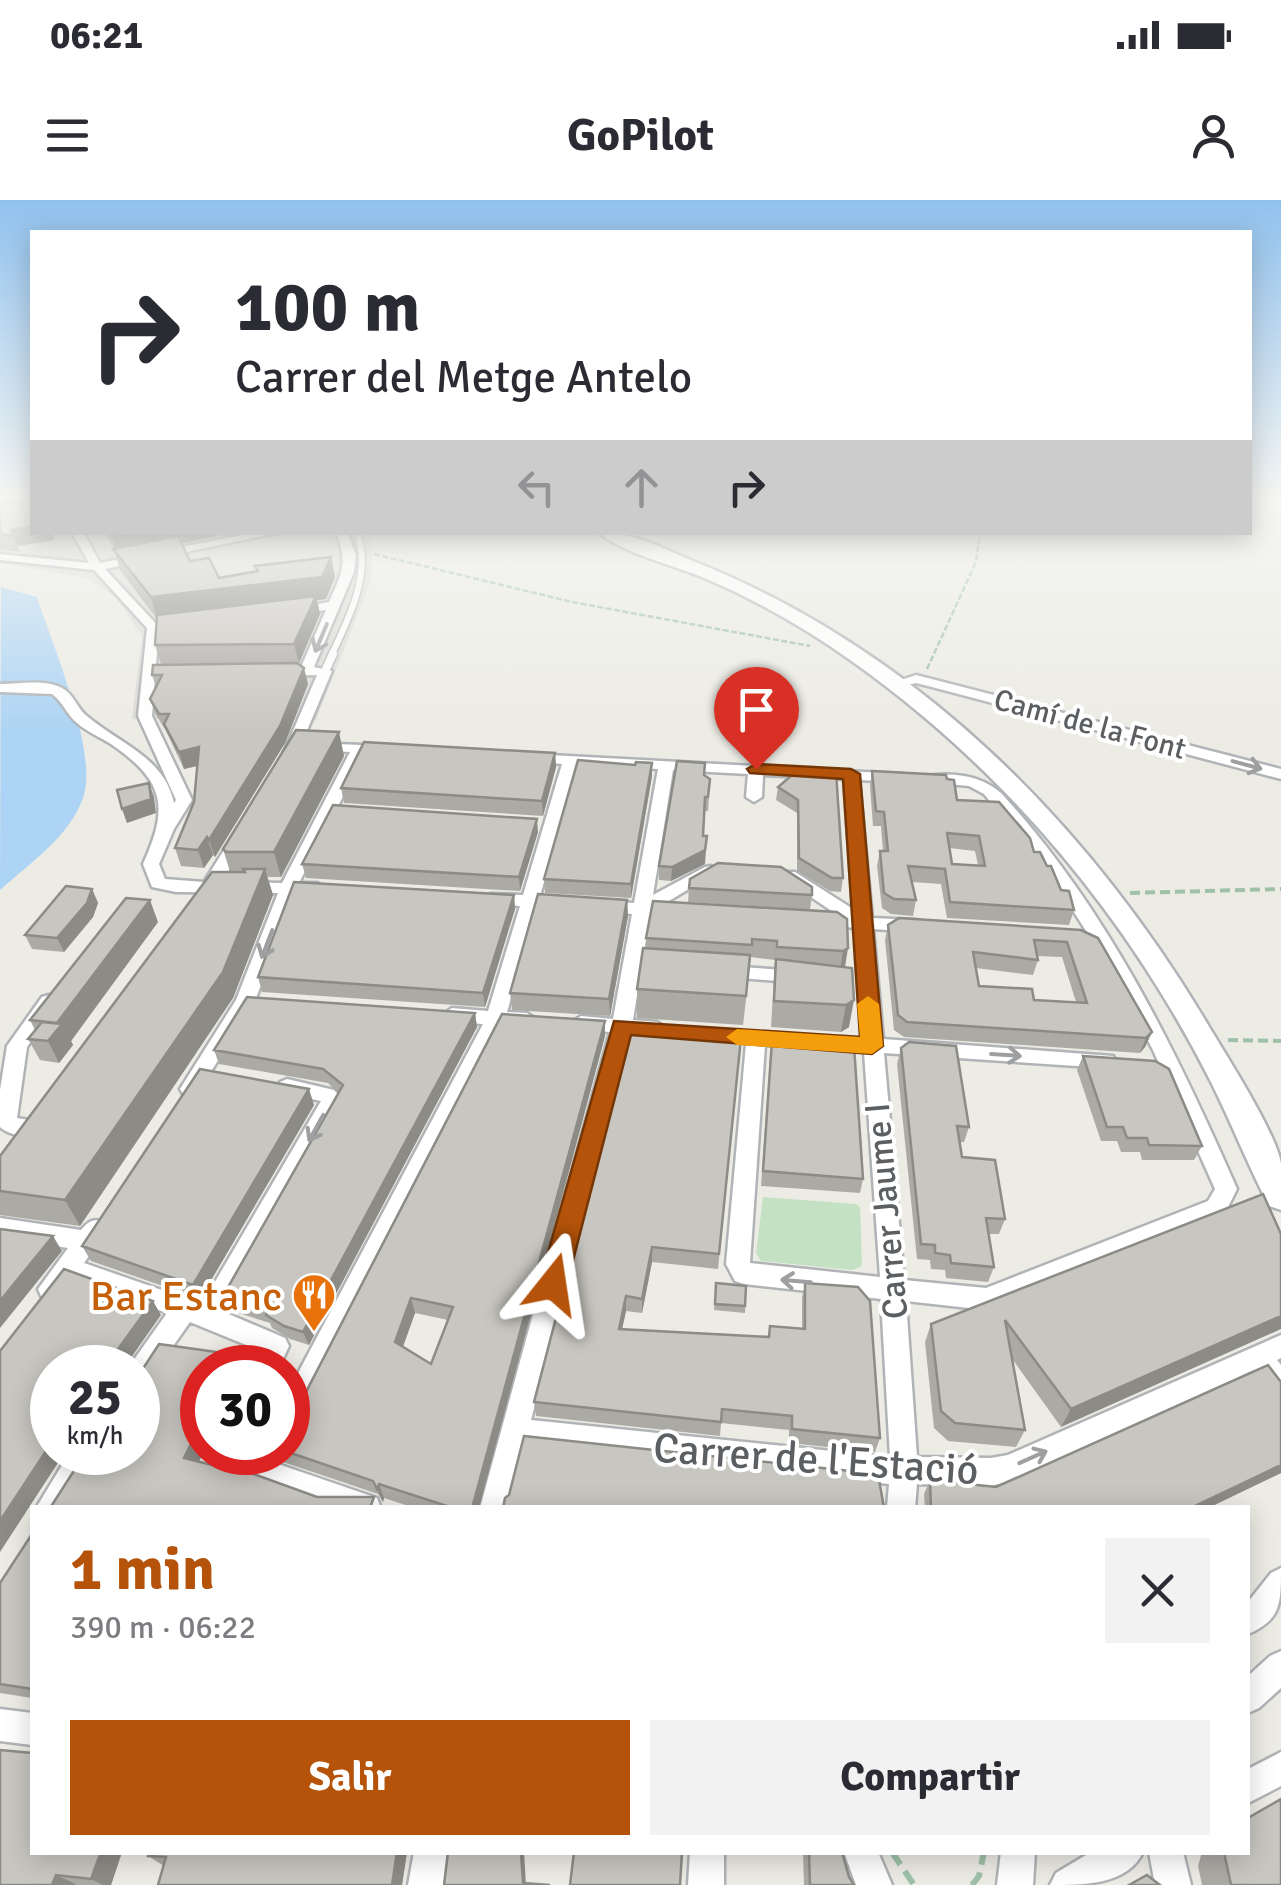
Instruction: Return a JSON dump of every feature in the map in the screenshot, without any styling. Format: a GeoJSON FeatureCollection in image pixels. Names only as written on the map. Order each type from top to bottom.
{"type":"FeatureCollection","features":[{"type":"Feature","properties":{"kind":"main road"},"geometry":{"type":"LineString","coordinates":[[708,574],[736,585],[836,648],[908,681],[1063,834],[1110,894],[1204,1039],[1281,1196]]}},
{"type":"Feature","properties":{"kind":"main road"},"geometry":{"type":"LineString","coordinates":[[186,919],[210,887]]}},
{"type":"Feature","properties":{"kind":"main road"},"geometry":{"type":"LineString","coordinates":[[12,1156],[39,1120]]}},
{"type":"Feature","properties":{"kind":"street"},"geometry":{"type":"LineString","coordinates":[[103,574],[152,627],[146,716],[184,800],[166,828],[151,864],[153,878],[168,886],[345,890]]}},
{"type":"Feature","properties":{"kind":"street"},"geometry":{"type":"LineString","coordinates":[[306,671],[346,574]]}},
{"type":"Feature","properties":{"kind":"street"},"geometry":{"type":"LineString","coordinates":[[280,611],[334,604]]}},
{"type":"Feature","properties":{"kind":"street"},"geometry":{"type":"LineString","coordinates":[[152,627],[171,625]]}},
{"type":"Feature","properties":{"kind":"street"},"geometry":{"type":"LineString","coordinates":[[267,672],[325,672],[285,761]]}},
{"type":"Feature","properties":{"kind":"street"},"geometry":{"type":"LineString","coordinates":[[150,674],[170,673]]}},
{"type":"Feature","properties":{"kind":"street","name":"Camí de la Font"},"geometry":{"type":"LineString","coordinates":[[908,681],[1281,774]]}},
{"type":"Feature","properties":{"kind":"street"},"geometry":{"type":"LineString","coordinates":[[0,688],[62,693],[75,716],[139,756],[165,800],[166,828]]}},
{"type":"Feature","properties":{"kind":"street"},"geometry":{"type":"LineString","coordinates":[[294,746],[398,750]]}},
{"type":"Feature","properties":{"kind":"street"},"geometry":{"type":"LineString","coordinates":[[181,1103],[210,1074],[255,1002],[289,886],[360,748]]}},
{"type":"Feature","properties":{"kind":"street"},"geometry":{"type":"LineString","coordinates":[[514,757],[970,782],[988,790],[1047,859],[1093,936],[1154,1065],[1226,1188],[1216,1208],[988,1299],[753,1277],[744,1274],[738,1264],[756,1038]]}},
{"type":"Feature","properties":{"kind":"street"},"geometry":{"type":"LineString","coordinates":[[310,1375],[496,1018],[571,760]]}},
{"type":"Feature","properties":{"kind":"street"},"geometry":{"type":"LineString","coordinates":[[495,1505],[622,1026],[643,966],[643,908],[666,764]]}},
{"type":"Feature","properties":{"kind":"street"},"geometry":{"type":"LineString","coordinates":[[754,796],[756,769]]}},
{"type":"Feature","properties":{"kind":"street","name":"Carrer Jaume I"},"geometry":{"type":"LineString","coordinates":[[851,774],[864,923],[847,981],[872,1046],[893,1290],[904,1469],[901,1505]]}},
{"type":"Feature","properties":{"kind":"street"},"geometry":{"type":"LineString","coordinates":[[330,810],[348,811]]}},
{"type":"Feature","properties":{"kind":"street"},"geometry":{"type":"LineString","coordinates":[[210,887],[248,824]]}},
{"type":"Feature","properties":{"kind":"street"},"geometry":{"type":"LineString","coordinates":[[533,824],[551,825]]}},
{"type":"Feature","properties":{"kind":"street"},"geometry":{"type":"LineString","coordinates":[[643,908],[712,871]]}},
{"type":"Feature","properties":{"kind":"street"},"geometry":{"type":"LineString","coordinates":[[789,876],[864,923]]}},
{"type":"Feature","properties":{"kind":"street"},"geometry":{"type":"LineString","coordinates":[[475,898],[698,912]]}},
{"type":"Feature","properties":{"kind":"street"},"geometry":{"type":"LineString","coordinates":[[808,919],[944,928]]}},
{"type":"Feature","properties":{"kind":"street"},"geometry":{"type":"LineString","coordinates":[[711,971],[847,981]]}},
{"type":"Feature","properties":{"kind":"street"},"geometry":{"type":"LineString","coordinates":[[39,1120],[6,1120],[17,1046],[60,988]]}},
{"type":"Feature","properties":{"kind":"street"},"geometry":{"type":"LineString","coordinates":[[438,1014],[679,1032]]}},
{"type":"Feature","properties":{"kind":"street"},"geometry":{"type":"LineString","coordinates":[[718,1035],[1154,1065]]}},
{"type":"Feature","properties":{"kind":"street"},"geometry":{"type":"LineString","coordinates":[[160,1351],[196,1313],[332,1100],[328,1095],[256,1082]]}},
{"type":"Feature","properties":{"kind":"street"},"geometry":{"type":"LineString","coordinates":[[38,1304],[88,1242],[108,1210]]}},
{"type":"Feature","properties":{"kind":"street"},"geometry":{"type":"LineString","coordinates":[[0,1228],[88,1242]]}},
{"type":"Feature","properties":{"kind":"street"},"geometry":{"type":"LineString","coordinates":[[67,1268],[274,1345]]}},
{"type":"Feature","properties":{"kind":"street","name":"Carrer de l'Estació"},"geometry":{"type":"LineString","coordinates":[[513,1432],[874,1470],[946,1473],[1010,1468],[1272,1364]]}},
{"type":"Feature","properties":{"kind":"street"},"geometry":{"type":"LineString","coordinates":[[52,1505],[71,1475]]}},
{"type":"Feature","properties":{"kind":"street"},"geometry":{"type":"LineString","coordinates":[[294,1475],[360,1505]]}},
{"type":"Feature","properties":{"kind":"street"},"geometry":{"type":"LineString","coordinates":[[1250,1618],[1262,1610],[1281,1584]]}},
{"type":"Feature","properties":{"kind":"street"},"geometry":{"type":"LineString","coordinates":[[1261,1692],[1281,1667]]}},
{"type":"Feature","properties":{"kind":"street"},"geometry":{"type":"LineString","coordinates":[[0,1725],[30,1729]]}},
{"type":"Feature","properties":{"kind":"street"},"geometry":{"type":"LineString","coordinates":[[1250,1785],[1281,1768]]}},
{"type":"Feature","properties":{"kind":"street"},"geometry":{"type":"LineString","coordinates":[[426,1885],[431,1855]]}},
{"type":"Feature","properties":{"kind":"street"},"geometry":{"type":"LineString","coordinates":[[706,1885],[708,1855]]}},
{"type":"Feature","properties":{"kind":"street"},"geometry":{"type":"LineString","coordinates":[[862,1855],[874,1885]]}},
{"type":"Feature","properties":{"kind":"street"},"geometry":{"type":"LineString","coordinates":[[1068,1885],[1121,1855]]}},
{"type":"Feature","properties":{"kind":"street"},"geometry":{"type":"LineString","coordinates":[[1167,1855],[1172,1885]]}},
{"type":"Feature","properties":{"kind":"lane"},"geometry":{"type":"LineString","coordinates":[[325,672],[362,574]]}},
{"type":"Feature","properties":{"kind":"path"},"geometry":{"type":"LineString","coordinates":[[454,574],[572,602],[836,648]]}},
{"type":"Feature","properties":{"kind":"path"},"geometry":{"type":"LineString","coordinates":[[908,681],[931,665],[971,574]]}},
{"type":"Feature","properties":{"kind":"path"},"geometry":{"type":"LineString","coordinates":[[1110,894],[1281,889]]}},
{"type":"Feature","properties":{"kind":"path"},"geometry":{"type":"LineString","coordinates":[[1204,1039],[1281,1041]]}},
{"type":"Feature","properties":{"kind":"path"},"geometry":{"type":"LineString","coordinates":[[894,1855],[914,1885]]}},
{"type":"Feature","properties":{"kind":"path"},"geometry":{"type":"LineString","coordinates":[[972,1885],[979,1876],[983,1855]]}},
{"type":"Feature","properties":{"kind":"shaded area"},"geometry":{"type":"Polygon","coordinates":[[[59,574],[372,574],[372,578],[316,720],[132,719],[142,636],[116,598],[89,579],[59,574]]]}},
{"type":"Feature","properties":{"kind":"green space"},"geometry":{"type":"Polygon","coordinates":[[[763,1197],[856,1204],[860,1207],[862,1266],[852,1270],[761,1261],[756,1253],[763,1197]]]}},
{"type":"Feature","properties":{"kind":"water"},"geometry":{"type":"Polygon","coordinates":[[[1,587],[37,597],[72,698],[85,754],[86,778],[83,798],[68,825],[0,890],[1,587]]]}},
{"type":"Feature","properties":{"kind":"building"},"geometry":{"type":"Polygon","coordinates":[[[133,574],[217,574],[219,578],[243,574],[324,574],[322,577],[151,597],[133,574]]]}},
{"type":"Feature","properties":{"kind":"building"},"geometry":{"type":"Polygon","coordinates":[[[316,596],[294,644],[155,645],[157,615],[316,596]]]}},
{"type":"Feature","properties":{"kind":"building"},"geometry":{"type":"Polygon","coordinates":[[[297,663],[304,668],[280,726],[209,840],[207,837],[198,850],[175,848],[194,802],[199,747],[179,752],[164,724],[169,714],[159,714],[150,699],[162,675],[152,675],[153,665],[297,663]]]}},
{"type":"Feature","properties":{"kind":"building"},"geometry":{"type":"Polygon","coordinates":[[[296,730],[339,732],[274,852],[226,852],[223,849],[296,730]]]}},
{"type":"Feature","properties":{"kind":"building"},"geometry":{"type":"Polygon","coordinates":[[[364,742],[555,753],[542,801],[341,788],[364,742]]]}},
{"type":"Feature","properties":{"kind":"building"},"geometry":{"type":"Polygon","coordinates":[[[578,760],[652,763],[631,884],[544,879],[578,760]]]}},
{"type":"Feature","properties":{"kind":"building"},"geometry":{"type":"Polygon","coordinates":[[[677,761],[705,763],[704,775],[710,779],[705,797],[705,850],[672,867],[659,866],[677,761]]]}},
{"type":"Feature","properties":{"kind":"building"},"geometry":{"type":"Polygon","coordinates":[[[799,769],[836,771],[843,878],[832,878],[799,858],[798,800],[778,787],[799,769]]]}},
{"type":"Feature","properties":{"kind":"building"},"geometry":{"type":"Polygon","coordinates":[[[872,771],[946,775],[954,780],[957,800],[999,802],[1030,838],[1034,852],[1040,852],[1047,866],[1051,866],[1061,890],[1069,891],[1074,910],[950,902],[945,869],[908,866],[916,900],[894,899],[884,893],[880,851],[888,851],[884,812],[876,811],[872,771]],[[947,833],[952,864],[985,866],[979,836],[947,833]]]}},
{"type":"Feature","properties":{"kind":"building"},"geometry":{"type":"Polygon","coordinates":[[[149,783],[151,799],[122,809],[117,790],[149,783]]]}},
{"type":"Feature","properties":{"kind":"building"},"geometry":{"type":"Polygon","coordinates":[[[333,805],[537,819],[519,877],[302,864],[333,805]]]}},
{"type":"Feature","properties":{"kind":"building"},"geometry":{"type":"Polygon","coordinates":[[[718,863],[781,867],[812,887],[812,895],[689,888],[690,879],[718,863]]]}},
{"type":"Feature","properties":{"kind":"building"},"geometry":{"type":"Polygon","coordinates":[[[243,869],[265,869],[223,972],[65,1200],[0,1191],[0,1156],[212,872],[245,872],[243,869]]]}},
{"type":"Feature","properties":{"kind":"building"},"geometry":{"type":"Polygon","coordinates":[[[294,882],[514,895],[483,993],[258,977],[294,882]]]}},
{"type":"Feature","properties":{"kind":"building"},"geometry":{"type":"Polygon","coordinates":[[[66,886],[92,889],[87,903],[57,938],[25,935],[66,886]]]}},
{"type":"Feature","properties":{"kind":"building"},"geometry":{"type":"Polygon","coordinates":[[[538,894],[627,900],[609,999],[510,993],[538,894]]]}},
{"type":"Feature","properties":{"kind":"building"},"geometry":{"type":"Polygon","coordinates":[[[126,898],[150,900],[57,1023],[30,1020],[126,898]]]}},
{"type":"Feature","properties":{"kind":"building"},"geometry":{"type":"Polygon","coordinates":[[[653,901],[837,912],[847,919],[848,948],[843,951],[777,947],[777,941],[752,939],[752,945],[646,938],[653,901]]]}},
{"type":"Feature","properties":{"kind":"building"},"geometry":{"type":"Polygon","coordinates":[[[899,918],[1081,930],[1098,938],[1152,1032],[1146,1038],[907,1022],[898,1015],[888,925],[899,918]],[[1034,940],[1038,960],[973,952],[979,986],[1032,989],[1034,1000],[1087,1003],[1067,942],[1034,940]]]}},
{"type":"Feature","properties":{"kind":"building"},"geometry":{"type":"Polygon","coordinates":[[[643,948],[750,955],[746,996],[637,989],[643,948]]]}},
{"type":"Feature","properties":{"kind":"building"},"geometry":{"type":"Polygon","coordinates":[[[776,959],[852,968],[854,1000],[846,1005],[774,1001],[776,959]]]}},
{"type":"Feature","properties":{"kind":"building"},"geometry":{"type":"Polygon","coordinates":[[[247,997],[475,1013],[303,1332],[284,1326],[266,1315],[268,1311],[223,1296],[343,1085],[323,1069],[214,1050],[247,997]]]}},
{"type":"Feature","properties":{"kind":"building"},"geometry":{"type":"Polygon","coordinates":[[[502,1014],[605,1021],[473,1505],[444,1505],[379,1484],[377,1489],[373,1481],[310,1460],[310,1384],[502,1014]],[[411,1298],[395,1342],[431,1364],[453,1307],[411,1298]]]}},
{"type":"Feature","properties":{"kind":"building"},"geometry":{"type":"Polygon","coordinates":[[[42,1022],[62,1024],[48,1041],[28,1039],[42,1022]]]}},
{"type":"Feature","properties":{"kind":"building"},"geometry":{"type":"Polygon","coordinates":[[[633,1023],[732,1030],[741,1038],[719,1254],[652,1247],[642,1299],[626,1296],[619,1329],[769,1337],[770,1326],[805,1329],[805,1283],[858,1287],[870,1301],[880,1438],[792,1429],[792,1416],[722,1409],[721,1422],[534,1402],[633,1023]]]}},
{"type":"Feature","properties":{"kind":"building"},"geometry":{"type":"Polygon","coordinates":[[[782,1035],[844,1039],[854,1046],[863,1179],[763,1171],[772,1041],[782,1035]]]}},
{"type":"Feature","properties":{"kind":"building"},"geometry":{"type":"Polygon","coordinates":[[[909,1042],[956,1046],[969,1127],[957,1126],[962,1157],[995,1160],[1005,1219],[986,1218],[994,1267],[951,1263],[950,1255],[935,1253],[935,1245],[921,1244],[901,1048],[909,1042]]]}},
{"type":"Feature","properties":{"kind":"building"},"geometry":{"type":"Polygon","coordinates":[[[1083,1056],[1155,1061],[1169,1069],[1202,1146],[1149,1145],[1147,1138],[1127,1138],[1123,1127],[1107,1127],[1083,1056]]]}},
{"type":"Feature","properties":{"kind":"building"},"geometry":{"type":"Polygon","coordinates":[[[200,1069],[309,1089],[193,1285],[82,1246],[200,1069]]]}},
{"type":"Feature","properties":{"kind":"building"},"geometry":{"type":"Polygon","coordinates":[[[1263,1194],[1281,1234],[1281,1316],[1071,1409],[1005,1320],[1025,1430],[955,1423],[941,1411],[931,1324],[1263,1194]]]}},
{"type":"Feature","properties":{"kind":"building"},"geometry":{"type":"Polygon","coordinates":[[[0,1229],[53,1236],[0,1301],[0,1229]]]}},
{"type":"Feature","properties":{"kind":"building"},"geometry":{"type":"Polygon","coordinates":[[[64,1269],[153,1301],[121,1345],[30,1345],[30,1475],[0,1521],[0,1351],[64,1269]]]}},
{"type":"Feature","properties":{"kind":"building"},"geometry":{"type":"Polygon","coordinates":[[[716,1283],[746,1286],[745,1306],[715,1304],[716,1283]]]}},
{"type":"Feature","properties":{"kind":"building"},"geometry":{"type":"Polygon","coordinates":[[[159,1344],[180,1347],[180,1475],[256,1475],[317,1497],[374,1497],[371,1505],[52,1505],[71,1475],[160,1475],[159,1344]]]}},
{"type":"Feature","properties":{"kind":"building"},"geometry":{"type":"Polygon","coordinates":[[[1268,1365],[1281,1382],[1281,1465],[1197,1505],[931,1505],[930,1480],[996,1487],[1268,1365]]]}},
{"type":"Feature","properties":{"kind":"building"},"geometry":{"type":"Polygon","coordinates":[[[524,1436],[878,1474],[883,1505],[504,1505],[524,1436]]]}},
{"type":"Feature","properties":{"kind":"building"},"geometry":{"type":"Polygon","coordinates":[[[30,1537],[30,1689],[0,1684],[0,1583],[30,1537]]]}},
{"type":"Feature","properties":{"kind":"building"},"geometry":{"type":"Polygon","coordinates":[[[0,1750],[30,1753],[30,1855],[100,1855],[91,1879],[56,1875],[52,1885],[0,1885],[0,1750]]]}},
{"type":"Feature","properties":{"kind":"building"},"geometry":{"type":"Polygon","coordinates":[[[1281,1799],[1281,1885],[1231,1885],[1225,1855],[1250,1855],[1250,1817],[1281,1799]]]}},
{"type":"Feature","properties":{"kind":"building"},"geometry":{"type":"Polygon","coordinates":[[[397,1855],[392,1885],[158,1885],[166,1857],[148,1856],[397,1855]]]}},
{"type":"Feature","properties":{"kind":"building"},"geometry":{"type":"Polygon","coordinates":[[[448,1855],[521,1855],[523,1883],[550,1885],[444,1885],[448,1855]]]}},
{"type":"Feature","properties":{"kind":"building"},"geometry":{"type":"Polygon","coordinates":[[[574,1855],[682,1855],[680,1885],[570,1885],[574,1855]]]}},
{"type":"Feature","properties":{"kind":"building"},"geometry":{"type":"Polygon","coordinates":[[[809,1855],[843,1855],[854,1885],[810,1885],[809,1855]]]}},
{"type":"Feature","properties":{"kind":"building"},"geometry":{"type":"Polygon","coordinates":[[[1147,1875],[1160,1885],[1129,1885],[1147,1875]]]}},
{"type":"Feature","properties":{"kind":"slow traffic"},"geometry":{"type":"LineString","coordinates":[[737,1037],[872,1046],[868,1004]]}},
{"type":"Feature","properties":{"kind":"place","name":"Bar Estanc"},"geometry":{"type":"Point","coordinates":[314,1333]}},
{"type":"Feature","properties":{"kind":"route"},"geometry":{"type":"LineString","coordinates":[[553,1284],[622,1026],[872,1046],[851,774],[756,769]]}}]}
